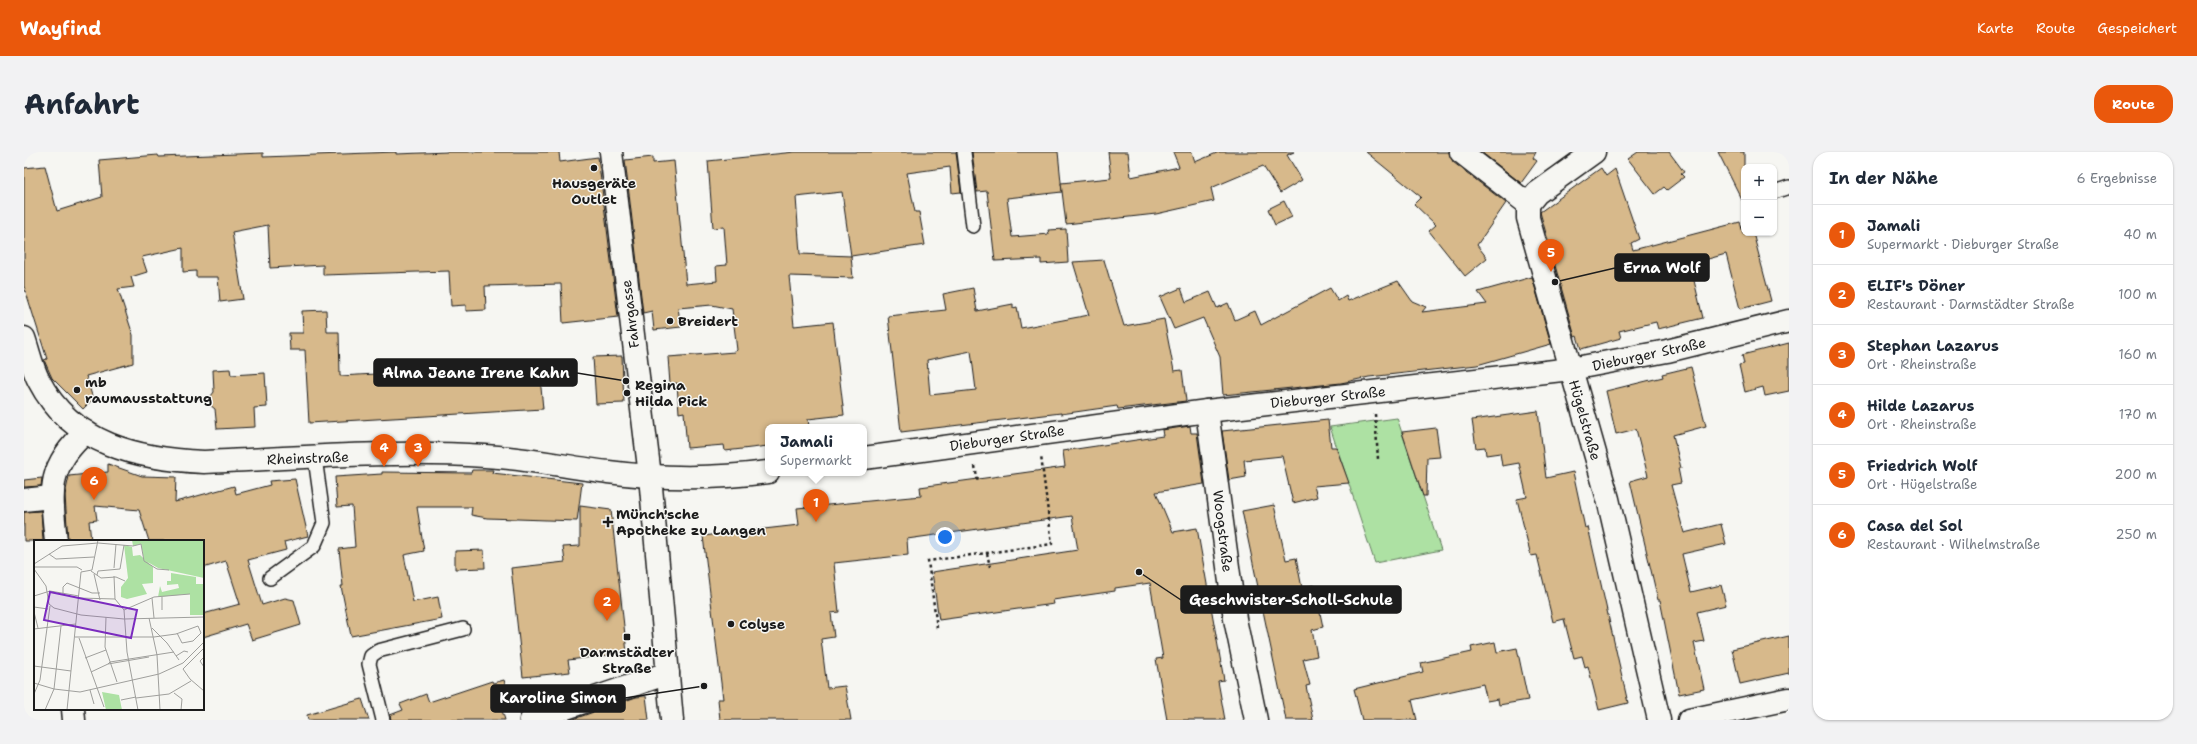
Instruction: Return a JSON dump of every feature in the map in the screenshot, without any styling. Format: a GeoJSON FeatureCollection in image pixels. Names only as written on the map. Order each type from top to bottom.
{"type":"FeatureCollection","features":[{"type":"Feature","properties":{"kind":"street","name":"Fahrgasse"},"geometry":{"type":"LineString","coordinates":[[615,152],[650,476]]}},
{"type":"Feature","properties":{"kind":"street"},"geometry":{"type":"LineString","coordinates":[[1461,152],[1528,204],[1537,193],[1594,152]]}},
{"type":"Feature","properties":{"kind":"street","name":"Hügelstraße"},"geometry":{"type":"LineString","coordinates":[[1528,204],[1528,218],[1608,499],[1659,720]]}},
{"type":"Feature","properties":{"kind":"street","name":"Dieburger Straße"},"geometry":{"type":"LineString","coordinates":[[867,458],[1207,411],[1571,369],[1667,351],[1789,321]]}},
{"type":"Feature","properties":{"kind":"street","name":"Rheinstraße"},"geometry":{"type":"LineString","coordinates":[[24,338],[33,366],[46,393],[70,419],[86,432],[111,446],[139,455],[166,460],[204,462],[446,454],[488,456],[650,476]]}},
{"type":"Feature","properties":{"kind":"street","name":"Woogstraße"},"geometry":{"type":"LineString","coordinates":[[1207,411],[1235,619],[1256,720]]}},
{"type":"Feature","properties":{"kind":"street"},"geometry":{"type":"LineString","coordinates":[[56,540],[51,497],[59,464],[70,447],[86,432]]}},
{"type":"Feature","properties":{"kind":"street"},"geometry":{"type":"LineString","coordinates":[[672,720],[650,476],[707,478],[765,472]]}},
{"type":"Feature","properties":{"kind":"street"},"geometry":{"type":"LineString","coordinates":[[24,500],[51,497]]}},
{"type":"Feature","properties":{"kind":"street"},"geometry":{"type":"LineString","coordinates":[[531,720],[668,673]]}},
{"type":"Feature","properties":{"kind":"street"},"geometry":{"type":"LineString","coordinates":[[1690,720],[1789,699]]}},
{"type":"Feature","properties":{"kind":"street"},"geometry":{"type":"LineString","coordinates":[[73,710],[74,720]]}},
{"type":"Feature","properties":{"kind":"lane"},"geometry":{"type":"LineString","coordinates":[[964,152],[973,226]]}},
{"type":"Feature","properties":{"kind":"lane"},"geometry":{"type":"LineString","coordinates":[[1777,191],[1789,187]]}},
{"type":"Feature","properties":{"kind":"lane"},"geometry":{"type":"LineString","coordinates":[[270,578],[314,546],[324,523],[315,458]]}},
{"type":"Feature","properties":{"kind":"lane"},"geometry":{"type":"LineString","coordinates":[[383,720],[369,664],[371,656],[378,651],[463,629]]}},
{"type":"Feature","properties":{"kind":"path"},"geometry":{"type":"LineString","coordinates":[[1376,427],[1378,459]]}},
{"type":"Feature","properties":{"kind":"path"},"geometry":{"type":"LineString","coordinates":[[937,628],[928,561],[1052,544],[1038,433]]}},
{"type":"Feature","properties":{"kind":"path"},"geometry":{"type":"LineString","coordinates":[[988,553],[990,567]]}},
{"type":"Feature","properties":{"kind":"green space"},"geometry":{"type":"Polygon","coordinates":[[[1397,418],[1441,550],[1375,563],[1330,427],[1397,418]]]}},
{"type":"Feature","properties":{"kind":"building"},"geometry":{"type":"Polygon","coordinates":[[[396,152],[396,154],[448,152],[559,152],[560,162],[598,157],[618,317],[563,323],[561,284],[485,286],[486,310],[466,311],[466,305],[451,306],[449,271],[323,275],[323,265],[270,268],[268,225],[232,232],[243,299],[220,302],[218,277],[196,277],[196,271],[183,272],[183,248],[142,257],[147,272],[131,277],[134,287],[118,289],[133,335],[133,363],[86,376],[93,399],[83,409],[52,378],[44,360],[47,359],[24,286],[24,168],[45,166],[57,211],[102,197],[99,160],[158,155],[159,157],[263,153],[263,157],[396,152]]]}},
{"type":"Feature","properties":{"kind":"building"},"geometry":{"type":"Polygon","coordinates":[[[795,152],[956,152],[961,192],[952,193],[950,167],[907,173],[915,212],[919,212],[925,245],[851,256],[853,278],[789,276],[794,326],[833,322],[844,415],[808,419],[809,424],[765,424],[765,446],[725,451],[724,445],[687,448],[684,412],[679,413],[677,383],[670,384],[668,357],[735,352],[737,350],[732,309],[712,305],[678,308],[681,327],[654,330],[652,311],[643,313],[625,160],[653,157],[653,163],[674,161],[686,284],[717,281],[716,266],[727,265],[724,227],[713,228],[708,161],[795,152]],[[842,192],[796,197],[800,254],[851,256],[842,192]]]}},
{"type":"Feature","properties":{"kind":"building"},"geometry":{"type":"Polygon","coordinates":[[[972,152],[1058,152],[1062,192],[1007,198],[1012,237],[1049,234],[1048,230],[1066,229],[1068,262],[1041,264],[1041,259],[995,261],[987,191],[977,192],[972,152]]]}},
{"type":"Feature","properties":{"kind":"building"},"geometry":{"type":"Polygon","coordinates":[[[1108,152],[1128,152],[1131,177],[1179,167],[1173,152],[1192,152],[1195,162],[1219,152],[1294,152],[1287,155],[1302,180],[1280,193],[1263,166],[1211,188],[1214,201],[1156,214],[1066,224],[1061,183],[1111,178],[1108,152]]]}},
{"type":"Feature","properties":{"kind":"building"},"geometry":{"type":"Polygon","coordinates":[[[1366,152],[1449,152],[1453,162],[1506,203],[1477,245],[1487,258],[1465,276],[1429,231],[1436,225],[1414,204],[1421,197],[1366,152]]]}},
{"type":"Feature","properties":{"kind":"building"},"geometry":{"type":"Polygon","coordinates":[[[1481,152],[1536,152],[1533,158],[1537,161],[1521,183],[1481,152]]]}},
{"type":"Feature","properties":{"kind":"building"},"geometry":{"type":"Polygon","coordinates":[[[1638,152],[1669,152],[1684,172],[1681,174],[1684,177],[1667,190],[1664,187],[1655,194],[1628,159],[1638,152]]]}},
{"type":"Feature","properties":{"kind":"building"},"geometry":{"type":"Polygon","coordinates":[[[1718,152],[1744,152],[1744,164],[1741,164],[1741,198],[1718,152]]]}},
{"type":"Feature","properties":{"kind":"building"},"geometry":{"type":"Polygon","coordinates":[[[1601,168],[1606,176],[1615,169],[1639,239],[1631,243],[1633,250],[1740,222],[1741,236],[1754,236],[1771,301],[1740,309],[1726,254],[1690,264],[1703,318],[1658,329],[1656,322],[1619,331],[1621,338],[1581,349],[1577,336],[1575,337],[1540,212],[1601,168]]]}},
{"type":"Feature","properties":{"kind":"building"},"geometry":{"type":"Polygon","coordinates":[[[1284,201],[1292,217],[1275,225],[1268,209],[1284,201]]]}},
{"type":"Feature","properties":{"kind":"building"},"geometry":{"type":"Polygon","coordinates":[[[1104,260],[1124,326],[1164,319],[1174,371],[1182,370],[1186,401],[1118,409],[1117,406],[1061,414],[901,432],[888,316],[946,310],[943,294],[973,288],[977,311],[1013,304],[1013,308],[1017,307],[1021,328],[1089,315],[1073,262],[1104,260]],[[971,351],[927,360],[930,395],[976,390],[971,351]]]}},
{"type":"Feature","properties":{"kind":"building"},"geometry":{"type":"Polygon","coordinates":[[[1532,277],[1551,344],[1477,365],[1369,377],[1341,383],[1223,395],[1220,357],[1203,318],[1174,329],[1160,297],[1181,288],[1186,302],[1210,292],[1217,308],[1228,303],[1235,320],[1255,311],[1261,325],[1330,288],[1338,301],[1346,296],[1348,301],[1398,281],[1412,301],[1426,307],[1422,312],[1487,304],[1478,292],[1532,277]]]}},
{"type":"Feature","properties":{"kind":"building"},"geometry":{"type":"Polygon","coordinates":[[[326,310],[327,332],[339,332],[340,376],[376,374],[376,369],[499,362],[500,375],[527,373],[528,377],[540,377],[543,409],[309,423],[305,350],[290,350],[289,333],[303,333],[302,311],[326,310]]]}},
{"type":"Feature","properties":{"kind":"building"},"geometry":{"type":"Polygon","coordinates":[[[1789,343],[1789,391],[1765,396],[1763,387],[1745,392],[1739,365],[1744,364],[1742,355],[1789,343]]]}},
{"type":"Feature","properties":{"kind":"building"},"geometry":{"type":"Polygon","coordinates":[[[622,356],[624,403],[596,404],[593,357],[622,356]]]}},
{"type":"Feature","properties":{"kind":"building"},"geometry":{"type":"Polygon","coordinates":[[[1691,367],[1706,426],[1673,435],[1681,468],[1678,468],[1681,483],[1671,485],[1684,533],[1721,524],[1726,544],[1682,554],[1691,592],[1721,585],[1726,605],[1697,612],[1704,641],[1694,643],[1704,689],[1679,694],[1660,600],[1658,600],[1630,481],[1648,476],[1636,429],[1616,434],[1606,391],[1663,377],[1662,374],[1691,367]]]}},
{"type":"Feature","properties":{"kind":"building"},"geometry":{"type":"Polygon","coordinates":[[[230,369],[231,375],[265,373],[267,407],[254,408],[255,427],[217,429],[215,409],[210,405],[211,396],[214,392],[213,370],[230,369]]]}},
{"type":"Feature","properties":{"kind":"building"},"geometry":{"type":"Polygon","coordinates":[[[1538,411],[1546,478],[1573,472],[1585,528],[1588,527],[1628,703],[1599,710],[1588,666],[1585,667],[1582,656],[1574,658],[1564,619],[1553,622],[1537,555],[1531,556],[1517,499],[1527,497],[1519,463],[1502,466],[1500,453],[1486,455],[1485,447],[1476,448],[1472,420],[1538,411]]]}},
{"type":"Feature","properties":{"kind":"building"},"geometry":{"type":"Polygon","coordinates":[[[1328,420],[1331,447],[1336,447],[1349,483],[1314,486],[1317,497],[1293,503],[1282,456],[1244,460],[1246,477],[1229,480],[1222,431],[1328,420]]]}},
{"type":"Feature","properties":{"kind":"building"},"geometry":{"type":"Polygon","coordinates":[[[1190,426],[1191,433],[1197,433],[1204,484],[1156,492],[1173,532],[1197,528],[1224,680],[1218,681],[1225,720],[1167,720],[1156,659],[1163,658],[1150,583],[1115,588],[1115,591],[1053,600],[1054,604],[939,620],[932,572],[1078,550],[1072,516],[907,539],[908,555],[834,563],[839,612],[831,613],[834,637],[821,639],[827,688],[845,686],[851,720],[720,720],[718,699],[723,699],[703,536],[799,525],[797,508],[921,496],[920,487],[1065,467],[1063,451],[1163,436],[1162,430],[1190,426]]]}},
{"type":"Feature","properties":{"kind":"building"},"geometry":{"type":"Polygon","coordinates":[[[1436,428],[1440,457],[1427,458],[1426,496],[1423,496],[1402,432],[1436,428]]]}},
{"type":"Feature","properties":{"kind":"building"},"geometry":{"type":"Polygon","coordinates":[[[108,464],[142,476],[176,477],[175,502],[234,486],[236,494],[270,485],[269,481],[295,479],[308,536],[284,542],[286,550],[248,560],[262,605],[285,598],[294,600],[301,625],[252,640],[246,624],[204,637],[204,614],[240,604],[226,561],[204,568],[204,540],[149,540],[139,510],[95,506],[97,520],[89,521],[91,540],[68,540],[65,495],[69,476],[108,472],[108,464]]]}},
{"type":"Feature","properties":{"kind":"building"},"geometry":{"type":"Polygon","coordinates":[[[472,470],[493,470],[492,473],[582,483],[577,521],[487,518],[471,515],[472,507],[417,507],[424,551],[404,555],[413,602],[438,597],[442,619],[351,636],[341,586],[343,586],[339,549],[355,547],[352,506],[337,507],[335,477],[382,474],[382,472],[471,473],[472,470]]]}},
{"type":"Feature","properties":{"kind":"building"},"geometry":{"type":"Polygon","coordinates":[[[42,478],[41,486],[24,487],[24,480],[42,478]]]}},
{"type":"Feature","properties":{"kind":"building"},"geometry":{"type":"Polygon","coordinates":[[[1274,505],[1286,560],[1296,558],[1302,588],[1314,585],[1323,627],[1312,630],[1317,656],[1303,659],[1310,685],[1306,686],[1313,720],[1286,720],[1242,511],[1274,505]]]}},
{"type":"Feature","properties":{"kind":"building"},"geometry":{"type":"Polygon","coordinates":[[[580,506],[611,510],[627,653],[568,660],[570,672],[523,677],[511,568],[565,562],[563,547],[580,546],[580,506]]]}},
{"type":"Feature","properties":{"kind":"building"},"geometry":{"type":"Polygon","coordinates":[[[41,511],[43,540],[24,541],[24,512],[41,511]]]}},
{"type":"Feature","properties":{"kind":"building"},"geometry":{"type":"Polygon","coordinates":[[[484,550],[485,568],[455,569],[455,551],[484,550]]]}},
{"type":"Feature","properties":{"kind":"building"},"geometry":{"type":"Polygon","coordinates":[[[1789,636],[1789,673],[1740,684],[1732,649],[1789,636]]]}},
{"type":"Feature","properties":{"kind":"building"},"geometry":{"type":"Polygon","coordinates":[[[1495,642],[1497,652],[1517,648],[1528,700],[1499,705],[1498,699],[1487,701],[1483,684],[1412,700],[1417,720],[1362,720],[1354,689],[1423,672],[1421,663],[1472,652],[1471,647],[1495,642]]]}},
{"type":"Feature","properties":{"kind":"building"},"geometry":{"type":"Polygon","coordinates":[[[504,680],[510,700],[500,704],[505,720],[391,720],[390,715],[403,710],[400,704],[426,694],[429,702],[492,681],[493,683],[504,680]]]}},
{"type":"Feature","properties":{"kind":"building"},"geometry":{"type":"Polygon","coordinates":[[[646,696],[649,720],[571,720],[636,697],[646,696]]]}},
{"type":"Feature","properties":{"kind":"building"},"geometry":{"type":"Polygon","coordinates":[[[362,699],[369,720],[308,720],[307,715],[362,699]]]}},
{"type":"Feature","properties":{"kind":"place","name":"Hausgeräte Outlet"},"geometry":{"type":"Point","coordinates":[594,168]}},
{"type":"Feature","properties":{"kind":"place","name":"Friedrich Wolf"},"geometry":{"type":"Point","coordinates":[1551,272]}},
{"type":"Feature","properties":{"kind":"place","name":"Erna Wolf"},"geometry":{"type":"Point","coordinates":[1555,282]}},
{"type":"Feature","properties":{"kind":"place","name":"Breidert"},"geometry":{"type":"Point","coordinates":[670,321]}},
{"type":"Feature","properties":{"kind":"place","name":"Alma Jeane Irene Kahn"},"geometry":{"type":"Point","coordinates":[626,381]}},
{"type":"Feature","properties":{"kind":"place","name":"mb raumausstattung"},"geometry":{"type":"Point","coordinates":[77,390]}},
{"type":"Feature","properties":{"kind":"place","name":"Regina Hilda Pick"},"geometry":{"type":"Point","coordinates":[627,393]}},
{"type":"Feature","properties":{"kind":"place","name":"Hilde Lazarus"},"geometry":{"type":"Point","coordinates":[384,467]}},
{"type":"Feature","properties":{"kind":"place","name":"Stephan Lazarus"},"geometry":{"type":"Point","coordinates":[418,467]}},
{"type":"Feature","properties":{"kind":"place","name":"Casa del Sol"},"geometry":{"type":"Point","coordinates":[94,500]}},
{"type":"Feature","properties":{"kind":"place","name":"Münch'sche Apotheke zu Langen"},"geometry":{"type":"Point","coordinates":[608,522]}},
{"type":"Feature","properties":{"kind":"place","name":"Jamali"},"geometry":{"type":"Point","coordinates":[816,522]}},
{"type":"Feature","properties":{"kind":"place","name":"Geschwister-Scholl-Schule"},"geometry":{"type":"Point","coordinates":[1139,572]}},
{"type":"Feature","properties":{"kind":"place","name":"ELIF's Döner"},"geometry":{"type":"Point","coordinates":[607,621]}},
{"type":"Feature","properties":{"kind":"place","name":"Colyse"},"geometry":{"type":"Point","coordinates":[731,624]}},
{"type":"Feature","properties":{"kind":"place","name":"Darmstädter Straße"},"geometry":{"type":"Point","coordinates":[627,637]}},
{"type":"Feature","properties":{"kind":"place","name":"Karoline Simon"},"geometry":{"type":"Point","coordinates":[704,686]}}]}
